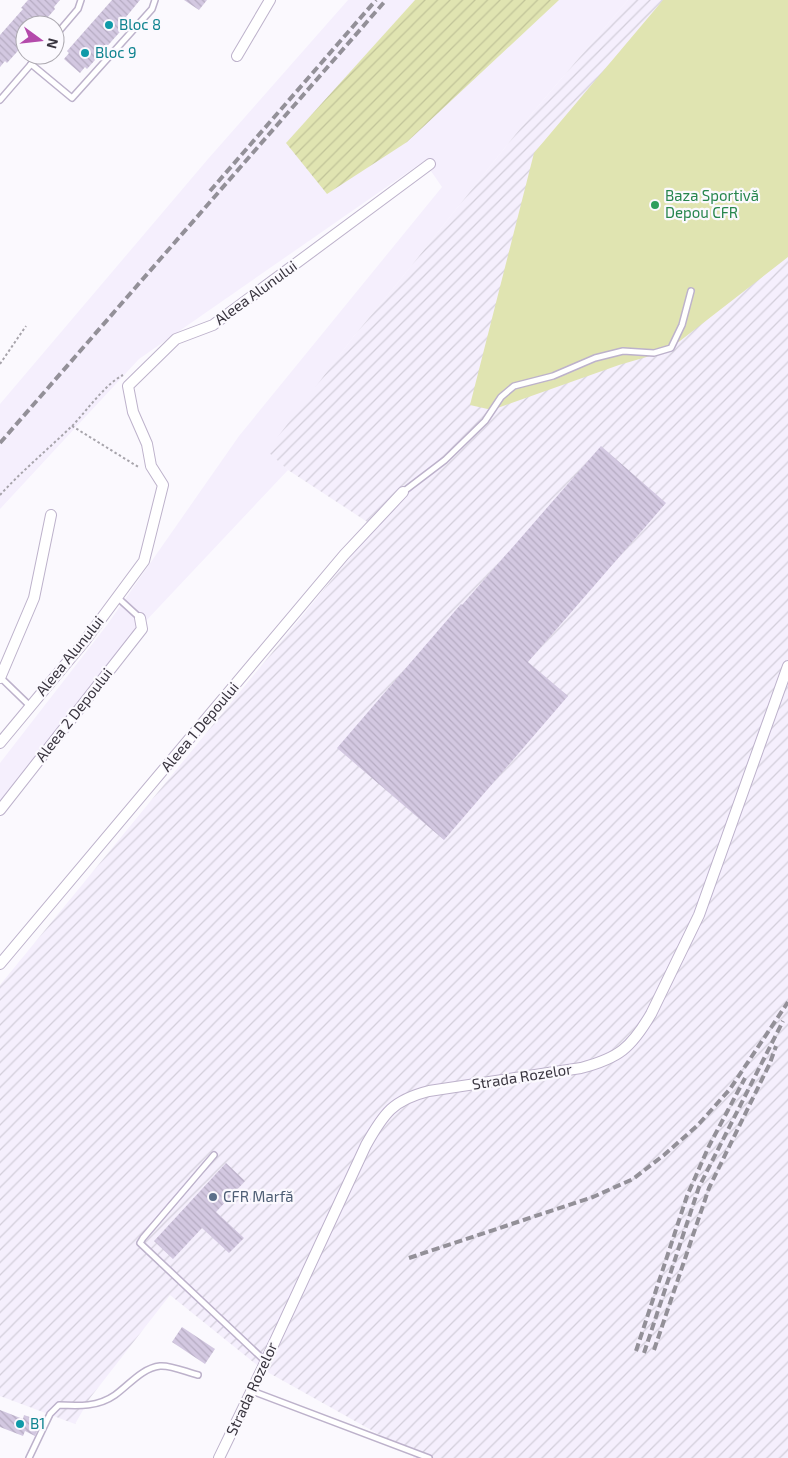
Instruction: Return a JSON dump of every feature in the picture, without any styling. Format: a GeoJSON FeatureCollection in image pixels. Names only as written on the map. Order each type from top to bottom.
{"type":"FeatureCollection","features":[{"type":"Feature","properties":{"kind":"street"},"geometry":{"type":"LineString","coordinates":[[237,56],[270,0]]}},
{"type":"Feature","properties":{"kind":"street","name":"Aleea Alunului"},"geometry":{"type":"LineString","coordinates":[[0,743],[84,642],[144,561],[163,485],[151,466],[147,444],[134,412],[128,386],[176,339],[213,325],[430,164]]}},
{"type":"Feature","properties":{"kind":"street","name":"Aleea 1 Depoului"},"geometry":{"type":"LineString","coordinates":[[0,964],[344,555],[403,492]]}},
{"type":"Feature","properties":{"kind":"street"},"geometry":{"type":"LineString","coordinates":[[0,678],[34,598],[51,516]]}},
{"type":"Feature","properties":{"kind":"street","name":"Aleea 2 Depoului"},"geometry":{"type":"LineString","coordinates":[[0,810],[142,629],[140,618]]}},
{"type":"Feature","properties":{"kind":"street","name":"Strada Rozelor"},"geometry":{"type":"LineString","coordinates":[[219,1458],[266,1362],[366,1145],[379,1121],[394,1105],[411,1095],[429,1091],[597,1064],[615,1057],[630,1045],[642,1030],[699,915],[788,666]]}},
{"type":"Feature","properties":{"kind":"lane"},"geometry":{"type":"LineString","coordinates":[[65,24],[78,9],[81,0]]}},
{"type":"Feature","properties":{"kind":"lane"},"geometry":{"type":"LineString","coordinates":[[32,65],[72,98],[152,9],[155,0]]}},
{"type":"Feature","properties":{"kind":"lane"},"geometry":{"type":"LineString","coordinates":[[1,96],[30,65]]}},
{"type":"Feature","properties":{"kind":"lane"},"geometry":{"type":"LineString","coordinates":[[403,492],[445,460],[485,421],[501,396],[514,386],[553,376],[595,358],[623,351],[654,353],[671,348],[682,325],[691,291]]}},
{"type":"Feature","properties":{"kind":"lane"},"geometry":{"type":"LineString","coordinates":[[117,597],[140,618]]}},
{"type":"Feature","properties":{"kind":"lane"},"geometry":{"type":"LineString","coordinates":[[0,678],[30,706]]}},
{"type":"Feature","properties":{"kind":"lane"},"geometry":{"type":"LineString","coordinates":[[214,1155],[140,1243],[266,1362]]}},
{"type":"Feature","properties":{"kind":"lane"},"geometry":{"type":"LineString","coordinates":[[29,1458],[50,1414],[59,1405],[96,1404],[114,1396],[149,1368],[162,1366],[198,1375]]}},
{"type":"Feature","properties":{"kind":"lane"},"geometry":{"type":"LineString","coordinates":[[252,1391],[427,1457]]}},
{"type":"Feature","properties":{"kind":"path"},"geometry":{"type":"LineString","coordinates":[[0,364],[26,326]]}},
{"type":"Feature","properties":{"kind":"path"},"geometry":{"type":"LineString","coordinates":[[0,495],[72,426],[93,401],[121,375],[143,372]]}},
{"type":"Feature","properties":{"kind":"path"},"geometry":{"type":"LineString","coordinates":[[72,426],[138,468],[151,466]]}},
{"type":"Feature","properties":{"kind":"shaded area"},"geometry":{"type":"Polygon","coordinates":[[[348,0],[628,0],[534,111],[354,336],[268,451],[288,470],[127,641],[0,801],[0,763],[107,625],[239,436],[442,187],[424,161],[139,359],[0,509],[0,404],[208,159],[348,0]]]}},
{"type":"Feature","properties":{"kind":"shaded area"},"geometry":{"type":"Polygon","coordinates":[[[628,0],[788,0],[788,1458],[413,1458],[414,1454],[262,1369],[170,1295],[90,1398],[75,1424],[0,1396],[0,985],[375,527],[288,470],[267,451],[354,336],[534,111],[628,0]]]}},
{"type":"Feature","properties":{"kind":"green space"},"geometry":{"type":"Polygon","coordinates":[[[415,0],[559,0],[407,142],[327,194],[286,143],[415,0]]]}},
{"type":"Feature","properties":{"kind":"green space","name":"Baza Sportivă Depou CFR"},"geometry":{"type":"Polygon","coordinates":[[[663,0],[788,0],[788,257],[667,351],[619,365],[492,410],[470,405],[534,153],[663,0]]]}},
{"type":"Feature","properties":{"kind":"building"},"geometry":{"type":"Polygon","coordinates":[[[28,0],[60,0],[50,15],[18,15],[23,9],[21,8],[28,0]]]}},
{"type":"Feature","properties":{"kind":"building"},"geometry":{"type":"Polygon","coordinates":[[[112,0],[140,0],[126,17],[129,19],[124,24],[126,25],[87,69],[85,67],[80,73],[65,60],[69,53],[67,51],[112,0]]]}},
{"type":"Feature","properties":{"kind":"building"},"geometry":{"type":"Polygon","coordinates":[[[184,0],[207,0],[199,10],[184,0]]]}},
{"type":"Feature","properties":{"kind":"building"},"geometry":{"type":"Polygon","coordinates":[[[15,18],[15,54],[7,63],[5,61],[0,67],[0,35],[15,18]]]}},
{"type":"Feature","properties":{"kind":"building"},"geometry":{"type":"Polygon","coordinates":[[[601,446],[666,503],[528,662],[568,696],[444,840],[337,748],[601,446]]]}},
{"type":"Feature","properties":{"kind":"building","name":"CFR Marfă"},"geometry":{"type":"Polygon","coordinates":[[[226,1163],[245,1181],[216,1212],[244,1238],[229,1253],[202,1228],[173,1259],[154,1241],[226,1163]]]}},
{"type":"Feature","properties":{"kind":"building"},"geometry":{"type":"Polygon","coordinates":[[[182,1327],[215,1349],[205,1364],[172,1342],[182,1327]]]}},
{"type":"Feature","properties":{"kind":"building","name":"B1"},"geometry":{"type":"Polygon","coordinates":[[[0,1410],[23,1419],[24,1415],[41,1421],[35,1436],[25,1431],[23,1436],[0,1427],[0,1410]]]}},
{"type":"Feature","properties":{"kind":"railway"},"geometry":{"type":"LineString","coordinates":[[210,191],[376,0]]}},
{"type":"Feature","properties":{"kind":"railway"},"geometry":{"type":"LineString","coordinates":[[0,443],[386,0]]}},
{"type":"Feature","properties":{"kind":"railway"},"geometry":{"type":"LineString","coordinates":[[409,1258],[593,1197],[633,1179],[698,1125],[730,1089],[788,1002]]}},
{"type":"Feature","properties":{"kind":"railway"},"geometry":{"type":"LineString","coordinates":[[644,1353],[699,1187],[783,1021]]}},
{"type":"Feature","properties":{"kind":"railway"},"geometry":{"type":"LineString","coordinates":[[654,1350],[709,1188],[770,1063],[776,1046]]}},
{"type":"Feature","properties":{"kind":"railway"},"geometry":{"type":"LineString","coordinates":[[636,1351],[687,1196],[709,1146],[745,1078]]}},
{"type":"Feature","properties":{"kind":"place","name":"Bloc 8"},"geometry":{"type":"Point","coordinates":[109,25]}},
{"type":"Feature","properties":{"kind":"place","name":"Bloc 9"},"geometry":{"type":"Point","coordinates":[85,53]}},
{"type":"Feature","properties":{"kind":"place","name":"Baza Sportivă Depou CFR"},"geometry":{"type":"Point","coordinates":[655,205]}},
{"type":"Feature","properties":{"kind":"place","name":"CFR Marfă"},"geometry":{"type":"Point","coordinates":[213,1197]}},
{"type":"Feature","properties":{"kind":"place","name":"B1"},"geometry":{"type":"Point","coordinates":[20,1424]}}]}
